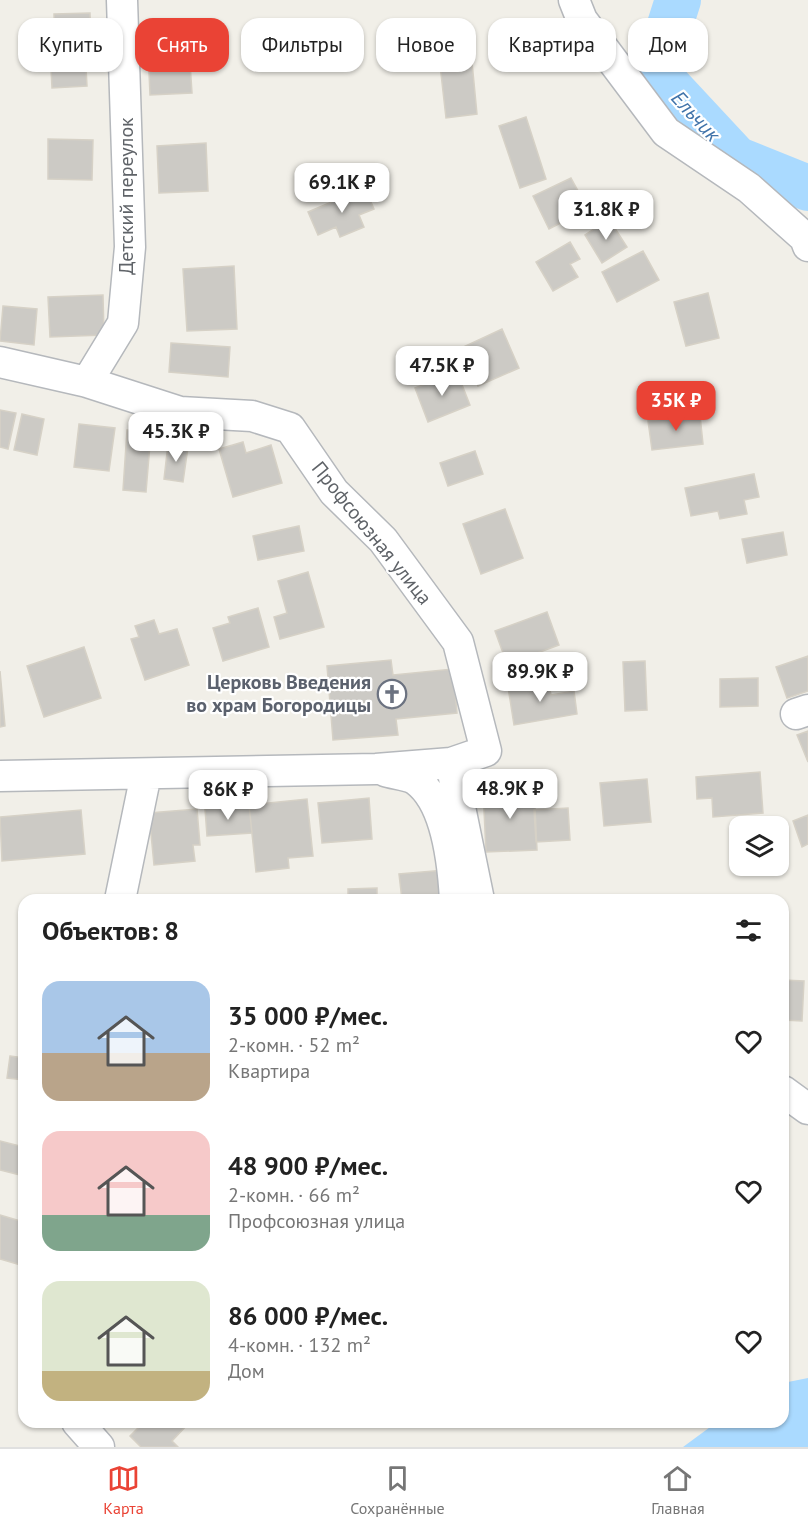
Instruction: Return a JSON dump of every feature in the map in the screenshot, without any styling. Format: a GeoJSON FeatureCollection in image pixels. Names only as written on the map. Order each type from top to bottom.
{"type":"FeatureCollection","features":[{"type":"Feature","properties":{"kind":"street","name":"Детский переулок"},"geometry":{"type":"LineString","coordinates":[[87,382],[123,323],[130,248],[122,0]]}},
{"type":"Feature","properties":{"kind":"street"},"geometry":{"type":"LineString","coordinates":[[574,0],[582,20],[666,132],[749,188],[805,238],[808,246]]}},
{"type":"Feature","properties":{"kind":"street","name":"Профсоюзная улица"},"geometry":{"type":"LineString","coordinates":[[0,362],[87,382],[180,412],[252,416],[290,428],[333,492],[383,540],[458,642],[486,751],[451,763]]}},
{"type":"Feature","properties":{"kind":"street"},"geometry":{"type":"LineString","coordinates":[[0,776],[376,769],[451,763],[477,894]]}},
{"type":"Feature","properties":{"kind":"street"},"geometry":{"type":"LineString","coordinates":[[376,769],[415,779],[432,796],[446,831],[453,894]]}},
{"type":"Feature","properties":{"kind":"street"},"geometry":{"type":"LineString","coordinates":[[121,894],[146,774]]}},
{"type":"Feature","properties":{"kind":"street"},"geometry":{"type":"LineString","coordinates":[[789,1095],[808,1109]]}},
{"type":"Feature","properties":{"kind":"street"},"geometry":{"type":"LineString","coordinates":[[82,1428],[99,1447]]}},
{"type":"Feature","properties":{"kind":"water"},"geometry":{"type":"Polygon","coordinates":[[[808,1378],[808,1447],[683,1447],[709,1428],[789,1428],[789,1382],[808,1378]]]}},
{"type":"Feature","properties":{"kind":"building"},"geometry":{"type":"Polygon","coordinates":[[[90,13],[90,18],[54,18],[54,14],[90,13]]]}},
{"type":"Feature","properties":{"kind":"building"},"geometry":{"type":"Polygon","coordinates":[[[51,72],[86,72],[87,86],[52,88],[51,72]]]}},
{"type":"Feature","properties":{"kind":"building"},"geometry":{"type":"Polygon","coordinates":[[[149,72],[191,72],[192,93],[150,95],[149,72]]]}},
{"type":"Feature","properties":{"kind":"building"},"geometry":{"type":"Polygon","coordinates":[[[441,72],[473,72],[477,114],[446,118],[441,72]]]}},
{"type":"Feature","properties":{"kind":"building"},"geometry":{"type":"Polygon","coordinates":[[[526,117],[546,179],[520,188],[499,126],[526,117]]]}},
{"type":"Feature","properties":{"kind":"building"},"geometry":{"type":"Polygon","coordinates":[[[48,139],[93,140],[92,180],[48,179],[48,139]]]}},
{"type":"Feature","properties":{"kind":"building"},"geometry":{"type":"Polygon","coordinates":[[[206,143],[208,191],[159,193],[157,146],[206,143]]]}},
{"type":"Feature","properties":{"kind":"building"},"geometry":{"type":"Polygon","coordinates":[[[571,178],[588,209],[549,229],[533,196],[571,178]]]}},
{"type":"Feature","properties":{"kind":"building"},"geometry":{"type":"Polygon","coordinates":[[[365,188],[374,209],[359,215],[364,227],[340,237],[336,227],[318,235],[308,212],[365,188]]]}},
{"type":"Feature","properties":{"kind":"building"},"geometry":{"type":"Polygon","coordinates":[[[609,219],[627,247],[602,263],[585,235],[609,219]]]}},
{"type":"Feature","properties":{"kind":"building"},"geometry":{"type":"Polygon","coordinates":[[[570,242],[580,259],[570,264],[578,277],[553,291],[536,262],[570,242]]]}},
{"type":"Feature","properties":{"kind":"building"},"geometry":{"type":"Polygon","coordinates":[[[643,251],[659,280],[617,302],[602,272],[643,251]]]}},
{"type":"Feature","properties":{"kind":"building"},"geometry":{"type":"Polygon","coordinates":[[[234,266],[237,329],[187,331],[183,269],[234,266]]]}},
{"type":"Feature","properties":{"kind":"building"},"geometry":{"type":"Polygon","coordinates":[[[708,293],[719,338],[686,346],[674,302],[708,293]]]}},
{"type":"Feature","properties":{"kind":"building"},"geometry":{"type":"Polygon","coordinates":[[[103,295],[104,335],[50,337],[48,297],[103,295]]]}},
{"type":"Feature","properties":{"kind":"building"},"geometry":{"type":"Polygon","coordinates":[[[3,306],[37,309],[34,345],[0,341],[3,306]]]}},
{"type":"Feature","properties":{"kind":"building"},"geometry":{"type":"Polygon","coordinates":[[[502,329],[519,368],[478,386],[461,348],[502,329]]]}},
{"type":"Feature","properties":{"kind":"building"},"geometry":{"type":"Polygon","coordinates":[[[171,343],[230,347],[228,377],[169,372],[171,343]]]}},
{"type":"Feature","properties":{"kind":"building"},"geometry":{"type":"Polygon","coordinates":[[[457,372],[470,405],[428,422],[415,388],[457,372]]]}},
{"type":"Feature","properties":{"kind":"building"},"geometry":{"type":"Polygon","coordinates":[[[0,410],[16,413],[8,449],[0,447],[0,410]]]}},
{"type":"Feature","properties":{"kind":"building"},"geometry":{"type":"Polygon","coordinates":[[[22,414],[44,419],[37,455],[14,450],[22,414]]]}},
{"type":"Feature","properties":{"kind":"building"},"geometry":{"type":"Polygon","coordinates":[[[700,415],[703,444],[652,450],[648,421],[700,415]]]}},
{"type":"Feature","properties":{"kind":"building"},"geometry":{"type":"Polygon","coordinates":[[[79,424],[115,428],[109,471],[74,467],[79,424]]]}},
{"type":"Feature","properties":{"kind":"building"},"geometry":{"type":"Polygon","coordinates":[[[127,430],[151,432],[146,492],[123,490],[127,430]]]}},
{"type":"Feature","properties":{"kind":"building"},"geometry":{"type":"Polygon","coordinates":[[[243,442],[246,453],[271,445],[282,483],[233,497],[219,449],[243,442]]]}},
{"type":"Feature","properties":{"kind":"building"},"geometry":{"type":"Polygon","coordinates":[[[168,444],[188,447],[183,482],[164,479],[168,444]]]}},
{"type":"Feature","properties":{"kind":"building"},"geometry":{"type":"Polygon","coordinates":[[[475,451],[483,474],[448,486],[440,463],[475,451]]]}},
{"type":"Feature","properties":{"kind":"building"},"geometry":{"type":"Polygon","coordinates":[[[754,474],[759,497],[744,500],[747,514],[720,519],[718,511],[691,516],[685,488],[754,474]]]}},
{"type":"Feature","properties":{"kind":"building"},"geometry":{"type":"Polygon","coordinates":[[[505,509],[523,558],[481,574],[463,524],[505,509]]]}},
{"type":"Feature","properties":{"kind":"building"},"geometry":{"type":"Polygon","coordinates":[[[299,526],[304,551],[258,560],[253,536],[299,526]]]}},
{"type":"Feature","properties":{"kind":"building"},"geometry":{"type":"Polygon","coordinates":[[[783,532],[787,555],[747,563],[742,539],[783,532]]]}},
{"type":"Feature","properties":{"kind":"building"},"geometry":{"type":"Polygon","coordinates":[[[308,572],[324,627],[280,639],[274,617],[287,613],[278,581],[308,572]]]}},
{"type":"Feature","properties":{"kind":"building"},"geometry":{"type":"Polygon","coordinates":[[[258,608],[269,647],[223,661],[213,628],[230,623],[228,617],[258,608]]]}},
{"type":"Feature","properties":{"kind":"building"},"geometry":{"type":"Polygon","coordinates":[[[547,612],[559,645],[507,664],[495,631],[547,612]]]}},
{"type":"Feature","properties":{"kind":"building"},"geometry":{"type":"Polygon","coordinates":[[[154,620],[159,634],[177,629],[189,665],[145,680],[131,639],[139,637],[135,626],[154,620]]]}},
{"type":"Feature","properties":{"kind":"building"},"geometry":{"type":"Polygon","coordinates":[[[84,647],[101,698],[44,717],[27,666],[84,647]]]}},
{"type":"Feature","properties":{"kind":"building"},"geometry":{"type":"Polygon","coordinates":[[[808,656],[808,691],[787,698],[776,667],[808,656]]]}},
{"type":"Feature","properties":{"kind":"building","name":"Церковь Введения во храм Богородицы"},"geometry":{"type":"Polygon","coordinates":[[[391,660],[393,675],[453,669],[457,713],[396,719],[398,735],[333,740],[327,666],[391,660]]]}},
{"type":"Feature","properties":{"kind":"building"},"geometry":{"type":"Polygon","coordinates":[[[645,661],[647,710],[625,711],[623,662],[645,661]]]}},
{"type":"Feature","properties":{"kind":"building"},"geometry":{"type":"Polygon","coordinates":[[[0,671],[5,726],[0,727],[0,671]]]}},
{"type":"Feature","properties":{"kind":"building"},"geometry":{"type":"Polygon","coordinates":[[[758,678],[758,706],[720,707],[720,679],[758,678]]]}},
{"type":"Feature","properties":{"kind":"building"},"geometry":{"type":"Polygon","coordinates":[[[548,680],[551,695],[574,691],[577,714],[514,725],[508,687],[548,680]]]}},
{"type":"Feature","properties":{"kind":"building"},"geometry":{"type":"Polygon","coordinates":[[[808,731],[808,762],[797,735],[808,731]]]}},
{"type":"Feature","properties":{"kind":"building"},"geometry":{"type":"Polygon","coordinates":[[[760,772],[763,813],[713,817],[712,798],[697,799],[696,777],[760,772]]]}},
{"type":"Feature","properties":{"kind":"building"},"geometry":{"type":"Polygon","coordinates":[[[647,779],[651,822],[604,826],[600,783],[647,779]]]}},
{"type":"Feature","properties":{"kind":"building"},"geometry":{"type":"Polygon","coordinates":[[[534,787],[537,850],[486,852],[483,789],[534,787]]]}},
{"type":"Feature","properties":{"kind":"building"},"geometry":{"type":"Polygon","coordinates":[[[369,798],[372,839],[322,843],[318,803],[369,798]]]}},
{"type":"Feature","properties":{"kind":"building"},"geometry":{"type":"Polygon","coordinates":[[[307,799],[313,856],[288,858],[289,868],[256,872],[249,805],[307,799]]]}},
{"type":"Feature","properties":{"kind":"building"},"geometry":{"type":"Polygon","coordinates":[[[249,805],[252,833],[207,836],[205,809],[249,805]]]}},
{"type":"Feature","properties":{"kind":"building"},"geometry":{"type":"Polygon","coordinates":[[[568,808],[570,840],[536,842],[534,810],[568,808]]]}},
{"type":"Feature","properties":{"kind":"building"},"geometry":{"type":"Polygon","coordinates":[[[197,809],[200,845],[193,845],[195,861],[154,865],[149,813],[197,809]]]}},
{"type":"Feature","properties":{"kind":"building"},"geometry":{"type":"Polygon","coordinates":[[[81,810],[85,854],[2,861],[0,817],[81,810]]]}},
{"type":"Feature","properties":{"kind":"building"},"geometry":{"type":"Polygon","coordinates":[[[808,815],[808,844],[802,847],[793,821],[808,815]]]}},
{"type":"Feature","properties":{"kind":"building"},"geometry":{"type":"Polygon","coordinates":[[[445,870],[447,894],[401,894],[399,874],[445,870]]]}},
{"type":"Feature","properties":{"kind":"building"},"geometry":{"type":"Polygon","coordinates":[[[377,888],[377,894],[348,894],[348,889],[377,888]]]}},
{"type":"Feature","properties":{"kind":"building"},"geometry":{"type":"Polygon","coordinates":[[[789,980],[804,981],[802,1021],[789,1020],[789,980]]]}},
{"type":"Feature","properties":{"kind":"building"},"geometry":{"type":"Polygon","coordinates":[[[10,1056],[18,1057],[18,1079],[7,1078],[10,1056]]]}},
{"type":"Feature","properties":{"kind":"building"},"geometry":{"type":"Polygon","coordinates":[[[0,1141],[18,1146],[18,1174],[0,1170],[0,1141]]]}},
{"type":"Feature","properties":{"kind":"building"},"geometry":{"type":"Polygon","coordinates":[[[0,1215],[18,1220],[18,1264],[0,1259],[0,1215]]]}},
{"type":"Feature","properties":{"kind":"building"},"geometry":{"type":"Polygon","coordinates":[[[138,1428],[184,1428],[172,1441],[178,1447],[141,1447],[130,1436],[138,1428]]]}},
{"type":"Feature","properties":{"kind":"waterway","name":"Ельчик"},"geometry":{"type":"LineString","coordinates":[[678,0],[655,72],[736,159],[808,188]]}},
{"type":"Feature","properties":{"kind":"place","name":"Церковь Введения во храм Богородицы"},"geometry":{"type":"Point","coordinates":[392,694]}}]}
